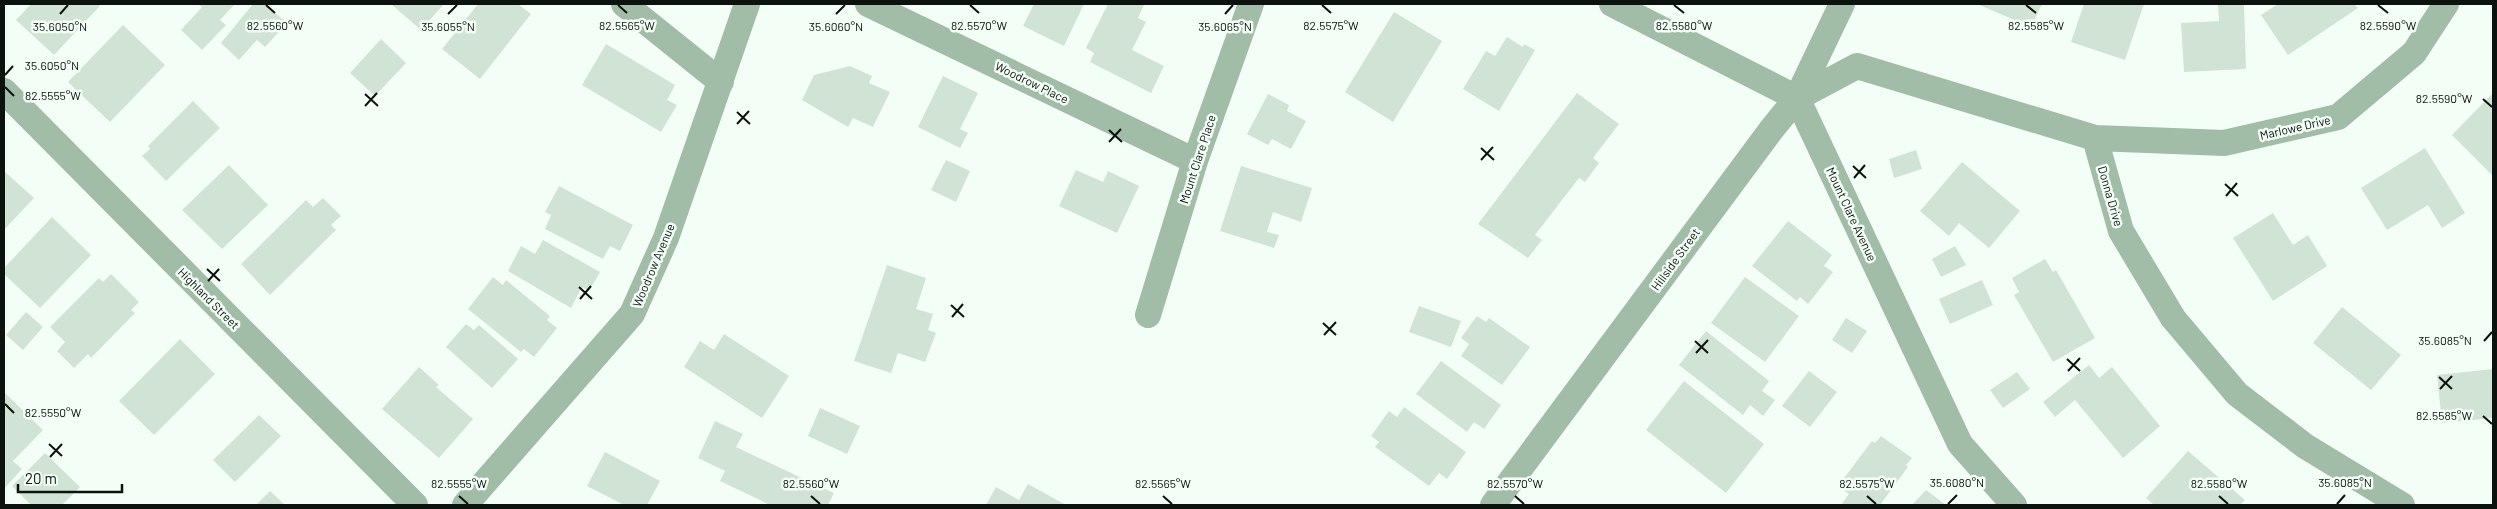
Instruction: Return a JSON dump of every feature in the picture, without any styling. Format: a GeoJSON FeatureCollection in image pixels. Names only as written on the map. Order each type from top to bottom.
{"type":"FeatureCollection","features":[{"type":"Feature","properties":{"kind":"street"},"geometry":{"type":"LineString","coordinates":[[624,4],[721,82]]}},
{"type":"Feature","properties":{"kind":"street","name":"Woodrow Avenue"},"geometry":{"type":"LineString","coordinates":[[465,505],[632,314],[666,238],[747,4]]}},
{"type":"Feature","properties":{"kind":"street","name":"Woodrow Place"},"geometry":{"type":"LineString","coordinates":[[868,4],[1195,161]]}},
{"type":"Feature","properties":{"kind":"street","name":"Mount Clare Place"},"geometry":{"type":"LineString","coordinates":[[1148,315],[1195,161],[1251,4]]}},
{"type":"Feature","properties":{"kind":"street"},"geometry":{"type":"LineString","coordinates":[[1612,4],[1798,98],[1857,66],[2095,138]]}},
{"type":"Feature","properties":{"kind":"street","name":"Hillside Street"},"geometry":{"type":"LineString","coordinates":[[1493,505],[1765,138],[1798,98],[1842,4]]}},
{"type":"Feature","properties":{"kind":"street","name":"Marlowe Drive"},"geometry":{"type":"LineString","coordinates":[[2095,138],[2224,143],[2338,117],[2414,53],[2446,4]]}},
{"type":"Feature","properties":{"kind":"street","name":"Highland Street"},"geometry":{"type":"LineString","coordinates":[[4,91],[415,505]]}},
{"type":"Feature","properties":{"kind":"street","name":"Mount Clare Avenue"},"geometry":{"type":"LineString","coordinates":[[1798,98],[1960,444],[2014,505]]}},
{"type":"Feature","properties":{"kind":"street","name":"Donna Drive"},"geometry":{"type":"LineString","coordinates":[[2095,138],[2121,231],[2173,318],[2237,394],[2305,446],[2402,505]]}},
{"type":"Feature","properties":{"kind":"building"},"geometry":{"type":"Polygon","coordinates":[[[31,4],[98,4],[100,6],[54,55],[16,20],[31,4]]]}},
{"type":"Feature","properties":{"kind":"building"},"geometry":{"type":"Polygon","coordinates":[[[198,4],[235,4],[220,20],[226,25],[202,50],[181,30],[202,7],[198,4]]]}},
{"type":"Feature","properties":{"kind":"building"},"geometry":{"type":"Polygon","coordinates":[[[253,4],[265,4],[287,23],[265,47],[257,40],[239,60],[221,43],[253,4]]]}},
{"type":"Feature","properties":{"kind":"building"},"geometry":{"type":"Polygon","coordinates":[[[391,4],[444,4],[421,30],[391,4]]]}},
{"type":"Feature","properties":{"kind":"building"},"geometry":{"type":"Polygon","coordinates":[[[478,4],[518,4],[531,14],[480,79],[442,49],[478,4]]]}},
{"type":"Feature","properties":{"kind":"building"},"geometry":{"type":"Polygon","coordinates":[[[1034,4],[1084,4],[1064,46],[1023,26],[1034,4]]]}},
{"type":"Feature","properties":{"kind":"building"},"geometry":{"type":"Polygon","coordinates":[[[1108,4],[1144,5],[1138,18],[1146,22],[1132,50],[1164,66],[1151,93],[1090,62],[1094,53],[1086,48],[1108,4]]]}},
{"type":"Feature","properties":{"kind":"building"},"geometry":{"type":"Polygon","coordinates":[[[1977,4],[2042,4],[2031,27],[1977,4]]]}},
{"type":"Feature","properties":{"kind":"building"},"geometry":{"type":"Polygon","coordinates":[[[2084,4],[2144,4],[2125,60],[2071,42],[2084,4]]]}},
{"type":"Feature","properties":{"kind":"building"},"geometry":{"type":"Polygon","coordinates":[[[2218,4],[2244,4],[2246,69],[2184,72],[2181,23],[2219,21],[2218,4]]]}},
{"type":"Feature","properties":{"kind":"building"},"geometry":{"type":"Polygon","coordinates":[[[2278,4],[2354,4],[2358,8],[2288,55],[2261,15],[2278,4]]]}},
{"type":"Feature","properties":{"kind":"building"},"geometry":{"type":"Polygon","coordinates":[[[1394,12],[1442,41],[1393,122],[1345,92],[1394,12]]]}},
{"type":"Feature","properties":{"kind":"building"},"geometry":{"type":"Polygon","coordinates":[[[123,25],[165,65],[110,122],[68,82],[123,25]]]}},
{"type":"Feature","properties":{"kind":"building"},"geometry":{"type":"Polygon","coordinates":[[[1507,37],[1523,47],[1524,44],[1535,50],[1499,111],[1463,89],[1486,51],[1495,56],[1507,37]]]}},
{"type":"Feature","properties":{"kind":"building"},"geometry":{"type":"Polygon","coordinates":[[[381,39],[406,63],[375,96],[350,73],[381,39]]]}},
{"type":"Feature","properties":{"kind":"building"},"geometry":{"type":"Polygon","coordinates":[[[606,44],[675,85],[667,100],[677,105],[661,132],[582,85],[606,44]]]}},
{"type":"Feature","properties":{"kind":"building"},"geometry":{"type":"Polygon","coordinates":[[[850,66],[872,76],[869,83],[890,92],[873,127],[853,118],[848,127],[802,100],[814,75],[850,66]]]}},
{"type":"Feature","properties":{"kind":"building"},"geometry":{"type":"Polygon","coordinates":[[[943,76],[978,93],[960,129],[968,133],[960,148],[918,127],[943,76]]]}},
{"type":"Feature","properties":{"kind":"building"},"geometry":{"type":"Polygon","coordinates":[[[1577,93],[1619,124],[1593,158],[1599,163],[1585,182],[1579,178],[1535,235],[1542,240],[1528,258],[1478,224],[1577,93]]]}},
{"type":"Feature","properties":{"kind":"building"},"geometry":{"type":"Polygon","coordinates":[[[2493,93],[2493,176],[2452,135],[2493,93]]]}},
{"type":"Feature","properties":{"kind":"building"},"geometry":{"type":"Polygon","coordinates":[[[1268,94],[1289,105],[1287,111],[1306,121],[1291,149],[1272,139],[1268,145],[1247,134],[1268,94]]]}},
{"type":"Feature","properties":{"kind":"building"},"geometry":{"type":"Polygon","coordinates":[[[193,101],[220,128],[166,181],[142,156],[150,149],[148,146],[193,101]]]}},
{"type":"Feature","properties":{"kind":"building"},"geometry":{"type":"Polygon","coordinates":[[[2425,148],[2465,213],[2442,228],[2428,205],[2387,230],[2361,188],[2425,148]]]}},
{"type":"Feature","properties":{"kind":"building"},"geometry":{"type":"Polygon","coordinates":[[[1916,150],[1922,169],[1894,178],[1889,159],[1916,150]]]}},
{"type":"Feature","properties":{"kind":"building"},"geometry":{"type":"Polygon","coordinates":[[[946,160],[970,171],[956,202],[931,190],[946,160]]]}},
{"type":"Feature","properties":{"kind":"building"},"geometry":{"type":"Polygon","coordinates":[[[1962,162],[2020,211],[1989,248],[1959,223],[1949,236],[1920,211],[1962,162]]]}},
{"type":"Feature","properties":{"kind":"building"},"geometry":{"type":"Polygon","coordinates":[[[229,165],[268,205],[222,249],[182,210],[229,165]]]}},
{"type":"Feature","properties":{"kind":"building"},"geometry":{"type":"Polygon","coordinates":[[[1241,166],[1312,188],[1301,222],[1273,212],[1267,232],[1279,235],[1274,248],[1220,231],[1241,166]]]}},
{"type":"Feature","properties":{"kind":"building"},"geometry":{"type":"Polygon","coordinates":[[[1076,170],[1103,182],[1108,171],[1139,186],[1117,233],[1059,206],[1076,170]]]}},
{"type":"Feature","properties":{"kind":"building"},"geometry":{"type":"Polygon","coordinates":[[[4,171],[34,198],[4,230],[4,171]]]}},
{"type":"Feature","properties":{"kind":"building"},"geometry":{"type":"Polygon","coordinates":[[[559,186],[633,225],[620,251],[610,246],[603,259],[545,229],[551,215],[545,212],[559,186]]]}},
{"type":"Feature","properties":{"kind":"building"},"geometry":{"type":"Polygon","coordinates":[[[323,198],[341,216],[331,225],[336,230],[270,295],[241,264],[306,200],[313,207],[323,198]]]}},
{"type":"Feature","properties":{"kind":"building"},"geometry":{"type":"Polygon","coordinates":[[[2273,213],[2293,245],[2308,235],[2327,266],[2273,301],[2233,238],[2273,213]]]}},
{"type":"Feature","properties":{"kind":"building"},"geometry":{"type":"Polygon","coordinates":[[[52,217],[91,255],[40,308],[4,274],[4,268],[52,217]]]}},
{"type":"Feature","properties":{"kind":"building"},"geometry":{"type":"Polygon","coordinates":[[[1788,221],[1832,255],[1824,266],[1833,272],[1808,304],[1800,297],[1797,301],[1752,266],[1788,221]]]}},
{"type":"Feature","properties":{"kind":"building"},"geometry":{"type":"Polygon","coordinates":[[[543,240],[600,272],[589,291],[582,287],[571,308],[508,271],[521,246],[535,254],[543,240]]]}},
{"type":"Feature","properties":{"kind":"building"},"geometry":{"type":"Polygon","coordinates":[[[1955,246],[1966,265],[1941,277],[1932,259],[1955,246]]]}},
{"type":"Feature","properties":{"kind":"building"},"geometry":{"type":"Polygon","coordinates":[[[2045,259],[2053,272],[2056,270],[2095,338],[2053,362],[2014,295],[2019,292],[2012,278],[2045,259]]]}},
{"type":"Feature","properties":{"kind":"building"},"geometry":{"type":"Polygon","coordinates":[[[887,265],[926,278],[916,309],[933,314],[928,330],[936,333],[925,362],[898,353],[891,373],[854,361],[887,265]]]}},
{"type":"Feature","properties":{"kind":"building"},"geometry":{"type":"Polygon","coordinates":[[[111,274],[139,302],[131,310],[135,313],[91,358],[88,354],[74,368],[57,351],[65,342],[50,327],[99,278],[103,282],[111,274]]]}},
{"type":"Feature","properties":{"kind":"building"},"geometry":{"type":"Polygon","coordinates":[[[493,277],[503,285],[506,280],[550,316],[547,320],[557,328],[534,357],[524,349],[521,352],[468,309],[493,277]]]}},
{"type":"Feature","properties":{"kind":"building"},"geometry":{"type":"Polygon","coordinates":[[[1745,277],[1799,316],[1765,362],[1711,323],[1745,277]]]}},
{"type":"Feature","properties":{"kind":"building"},"geometry":{"type":"Polygon","coordinates":[[[1982,280],[1993,305],[1950,324],[1939,299],[1982,280]]]}},
{"type":"Feature","properties":{"kind":"building"},"geometry":{"type":"Polygon","coordinates":[[[1419,306],[1461,321],[1451,347],[1409,332],[1419,306]]]}},
{"type":"Feature","properties":{"kind":"building"},"geometry":{"type":"Polygon","coordinates":[[[2342,307],[2401,355],[2371,390],[2313,343],[2342,307]]]}},
{"type":"Feature","properties":{"kind":"building"},"geometry":{"type":"Polygon","coordinates":[[[26,312],[43,327],[23,350],[6,335],[26,312]]]}},
{"type":"Feature","properties":{"kind":"building"},"geometry":{"type":"Polygon","coordinates":[[[1477,316],[1486,322],[1489,318],[1530,347],[1502,385],[1461,356],[1469,344],[1461,338],[1477,316]]]}},
{"type":"Feature","properties":{"kind":"building"},"geometry":{"type":"Polygon","coordinates":[[[1846,318],[1867,331],[1852,353],[1832,340],[1846,318]]]}},
{"type":"Feature","properties":{"kind":"building"},"geometry":{"type":"Polygon","coordinates":[[[466,324],[474,330],[479,325],[518,359],[492,388],[446,347],[466,324]]]}},
{"type":"Feature","properties":{"kind":"building"},"geometry":{"type":"Polygon","coordinates":[[[1706,331],[1769,381],[1762,391],[1775,400],[1763,416],[1750,405],[1743,415],[1679,365],[1706,331]]]}},
{"type":"Feature","properties":{"kind":"building"},"geometry":{"type":"Polygon","coordinates":[[[724,334],[789,376],[762,418],[684,367],[700,341],[714,350],[724,334]]]}},
{"type":"Feature","properties":{"kind":"building"},"geometry":{"type":"Polygon","coordinates":[[[180,339],[215,374],[154,435],[119,401],[180,339]]]}},
{"type":"Feature","properties":{"kind":"building"},"geometry":{"type":"Polygon","coordinates":[[[1441,361],[1501,405],[1484,429],[1474,422],[1467,432],[1416,394],[1441,361]]]}},
{"type":"Feature","properties":{"kind":"building"},"geometry":{"type":"Polygon","coordinates":[[[2089,365],[2099,378],[2112,367],[2160,426],[2123,458],[2075,400],[2055,417],[2043,402],[2089,365]]]}},
{"type":"Feature","properties":{"kind":"building"},"geometry":{"type":"Polygon","coordinates":[[[419,367],[439,385],[436,387],[473,419],[439,458],[382,409],[419,367]]]}},
{"type":"Feature","properties":{"kind":"building"},"geometry":{"type":"Polygon","coordinates":[[[2493,369],[2493,418],[2442,423],[2437,375],[2493,369]]]}},
{"type":"Feature","properties":{"kind":"building"},"geometry":{"type":"Polygon","coordinates":[[[1809,371],[1837,392],[1810,427],[1782,406],[1809,371]]]}},
{"type":"Feature","properties":{"kind":"building"},"geometry":{"type":"Polygon","coordinates":[[[2017,372],[2030,389],[2003,408],[1990,390],[2017,372]]]}},
{"type":"Feature","properties":{"kind":"building"},"geometry":{"type":"Polygon","coordinates":[[[1684,381],[1764,444],[1726,493],[1646,430],[1684,381]]]}},
{"type":"Feature","properties":{"kind":"building"},"geometry":{"type":"Polygon","coordinates":[[[4,392],[43,430],[13,461],[22,469],[4,489],[4,392]]]}},
{"type":"Feature","properties":{"kind":"building"},"geometry":{"type":"Polygon","coordinates":[[[1404,407],[1466,452],[1447,479],[1439,473],[1429,486],[1375,447],[1379,442],[1371,436],[1389,411],[1397,417],[1404,407]]]}},
{"type":"Feature","properties":{"kind":"building"},"geometry":{"type":"Polygon","coordinates":[[[820,408],[860,426],[847,454],[808,436],[820,408]]]}},
{"type":"Feature","properties":{"kind":"building"},"geometry":{"type":"Polygon","coordinates":[[[259,415],[281,436],[235,482],[213,460],[259,415]]]}},
{"type":"Feature","properties":{"kind":"building"},"geometry":{"type":"Polygon","coordinates":[[[715,421],[743,434],[736,447],[834,493],[828,505],[770,505],[720,481],[725,471],[698,458],[715,421]]]}},
{"type":"Feature","properties":{"kind":"building"},"geometry":{"type":"Polygon","coordinates":[[[1881,436],[1912,458],[1906,465],[1908,467],[1880,505],[1841,505],[1849,494],[1838,486],[1872,441],[1875,443],[1881,436]]]}},
{"type":"Feature","properties":{"kind":"building"},"geometry":{"type":"Polygon","coordinates":[[[2188,451],[2245,500],[2240,505],[2154,505],[2146,498],[2188,451]]]}},
{"type":"Feature","properties":{"kind":"building"},"geometry":{"type":"Polygon","coordinates":[[[605,452],[660,481],[647,505],[624,505],[587,486],[605,452]]]}},
{"type":"Feature","properties":{"kind":"building"},"geometry":{"type":"Polygon","coordinates":[[[45,453],[80,487],[62,505],[31,505],[12,486],[45,453]]]}},
{"type":"Feature","properties":{"kind":"building"},"geometry":{"type":"Polygon","coordinates":[[[1028,484],[1066,505],[986,505],[996,487],[1019,500],[1028,484]]]}},
{"type":"Feature","properties":{"kind":"building"},"geometry":{"type":"Polygon","coordinates":[[[1926,490],[1946,505],[1912,505],[1926,490]]]}},
{"type":"Feature","properties":{"kind":"building"},"geometry":{"type":"Polygon","coordinates":[[[270,491],[285,505],[256,505],[270,491]]]}}]}
